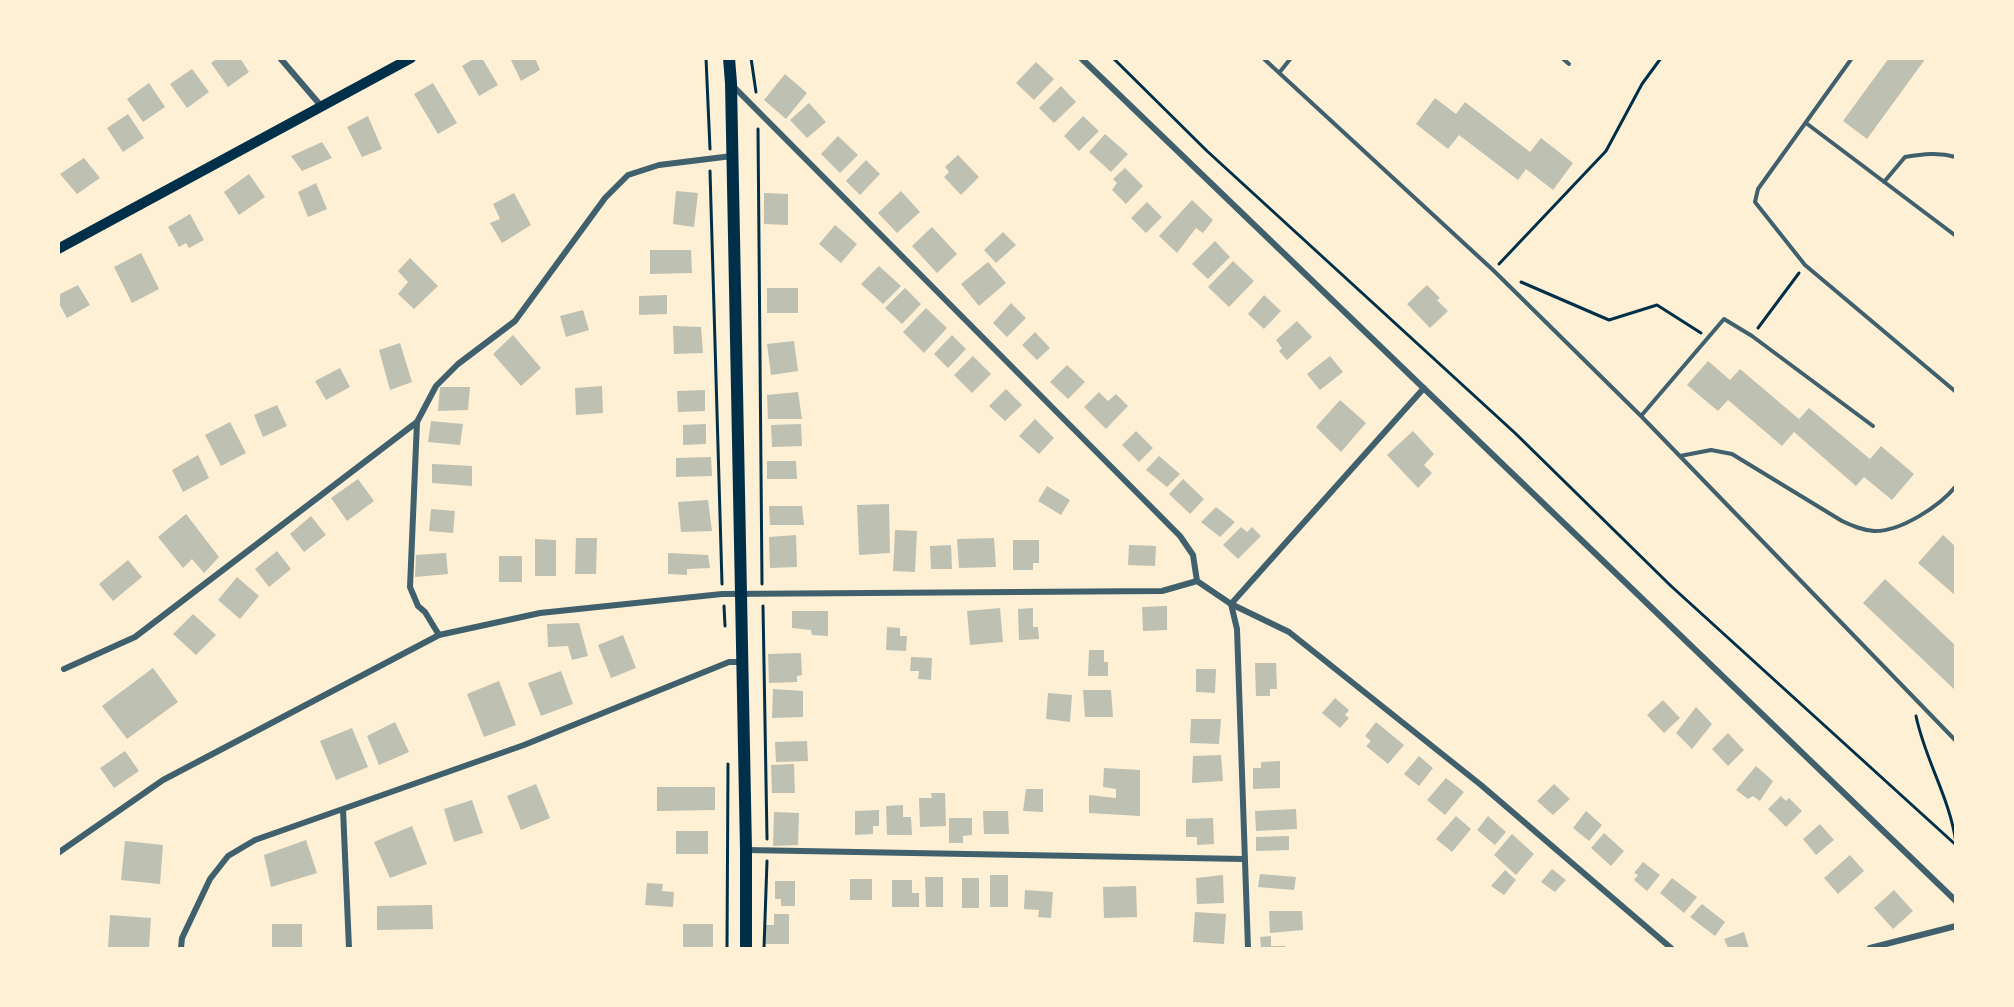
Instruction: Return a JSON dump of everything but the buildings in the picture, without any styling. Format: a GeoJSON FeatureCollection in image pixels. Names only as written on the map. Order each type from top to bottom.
{"type":"FeatureCollection","features":[{"type":"Feature","properties":{"kind":"main road"},"geometry":{"type":"LineString","coordinates":[[58,249],[411,58]]}},
{"type":"Feature","properties":{"kind":"main road"},"geometry":{"type":"LineString","coordinates":[[729,58],[746,850],[746,948]]}},
{"type":"Feature","properties":{"kind":"street"},"geometry":{"type":"LineString","coordinates":[[280,58],[322,107]]}},
{"type":"Feature","properties":{"kind":"street"},"geometry":{"type":"LineString","coordinates":[[1081,58],[1956,901]]}},
{"type":"Feature","properties":{"kind":"street"},"geometry":{"type":"LineString","coordinates":[[731,83],[1180,536],[1193,555],[1197,581],[1231,604],[1289,632],[1481,784],[1671,948]]}},
{"type":"Feature","properties":{"kind":"street"},"geometry":{"type":"LineString","coordinates":[[64,669],[135,637],[417,422],[436,386],[458,364],[515,321],[605,198],[628,175],[659,165],[732,156]]}},
{"type":"Feature","properties":{"kind":"street"},"geometry":{"type":"LineString","coordinates":[[1231,604],[1424,388]]}},
{"type":"Feature","properties":{"kind":"street"},"geometry":{"type":"LineString","coordinates":[[417,422],[410,587],[418,606],[425,612],[439,635]]}},
{"type":"Feature","properties":{"kind":"street"},"geometry":{"type":"LineString","coordinates":[[58,854],[163,780],[439,635],[540,614],[722,594],[1162,591],[1197,581]]}},
{"type":"Feature","properties":{"kind":"street"},"geometry":{"type":"LineString","coordinates":[[1231,604],[1237,629],[1248,948]]}},
{"type":"Feature","properties":{"kind":"street"},"geometry":{"type":"LineString","coordinates":[[181,948],[182,938],[210,879],[228,856],[255,840],[524,746],[729,662],[742,662]]}},
{"type":"Feature","properties":{"kind":"street"},"geometry":{"type":"LineString","coordinates":[[343,809],[349,948]]}},
{"type":"Feature","properties":{"kind":"street"},"geometry":{"type":"LineString","coordinates":[[746,850],[1244,859]]}},
{"type":"Feature","properties":{"kind":"street"},"geometry":{"type":"LineString","coordinates":[[1870,948],[1956,926]]}},
{"type":"Feature","properties":{"kind":"lane"},"geometry":{"type":"LineString","coordinates":[[1263,58],[1493,270],[1641,416],[1956,741]]}},
{"type":"Feature","properties":{"kind":"lane"},"geometry":{"type":"LineString","coordinates":[[1279,73],[1291,58]]}},
{"type":"Feature","properties":{"kind":"lane"},"geometry":{"type":"LineString","coordinates":[[1562,58],[1569,64]]}},
{"type":"Feature","properties":{"kind":"lane"},"geometry":{"type":"LineString","coordinates":[[1852,58],[1758,189],[1755,202],[1805,265],[1956,392]]}},
{"type":"Feature","properties":{"kind":"lane"},"geometry":{"type":"LineString","coordinates":[[1806,123],[1956,236]]}},
{"type":"Feature","properties":{"kind":"lane"},"geometry":{"type":"LineString","coordinates":[[1884,182],[1905,157],[1927,153],[1946,154],[1956,158]]}},
{"type":"Feature","properties":{"kind":"lane"},"geometry":{"type":"LineString","coordinates":[[1641,416],[1724,319],[1752,336],[1873,426]]}},
{"type":"Feature","properties":{"kind":"lane"},"geometry":{"type":"LineString","coordinates":[[1680,457],[1711,450],[1732,454],[1842,521],[1858,528],[1875,531],[1907,522],[1946,499],[1956,486]]}},
{"type":"Feature","properties":{"kind":"path"},"geometry":{"type":"LineString","coordinates":[[706,58],[722,594]]}},
{"type":"Feature","properties":{"kind":"path"},"geometry":{"type":"LineString","coordinates":[[751,58],[758,111],[762,593],[767,850],[764,948]]}},
{"type":"Feature","properties":{"kind":"path"},"geometry":{"type":"LineString","coordinates":[[1113,58],[1207,151],[1515,433],[1671,586],[1956,844]]}},
{"type":"Feature","properties":{"kind":"path"},"geometry":{"type":"LineString","coordinates":[[1660,58],[1642,84],[1606,151],[1493,270],[1609,320],[1657,305],[1707,337]]}},
{"type":"Feature","properties":{"kind":"path"},"geometry":{"type":"LineString","coordinates":[[1752,336],[1805,265]]}},
{"type":"Feature","properties":{"kind":"path"},"geometry":{"type":"LineString","coordinates":[[1913,698],[1920,734],[1953,822],[1956,844]]}},
{"type":"Feature","properties":{"kind":"path"},"geometry":{"type":"LineString","coordinates":[[727,948],[728,758]]}}]}
